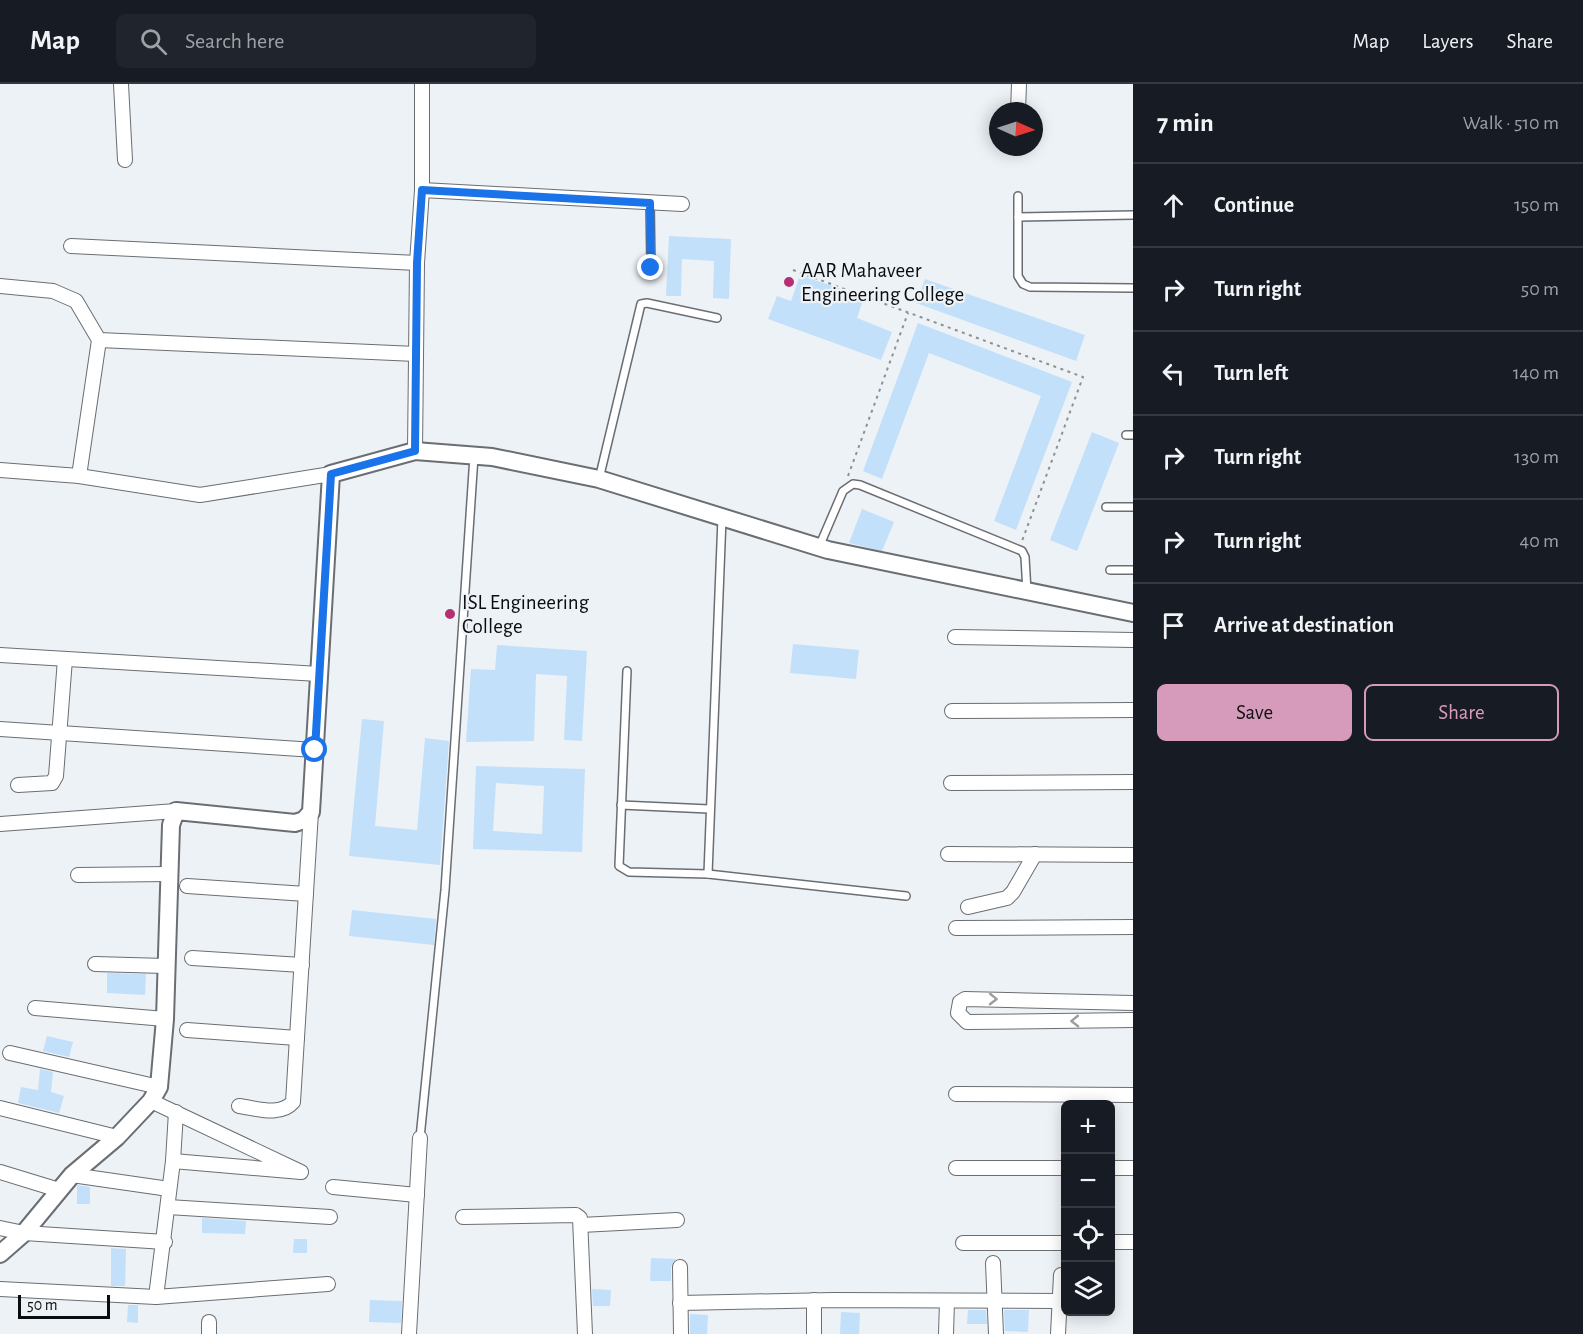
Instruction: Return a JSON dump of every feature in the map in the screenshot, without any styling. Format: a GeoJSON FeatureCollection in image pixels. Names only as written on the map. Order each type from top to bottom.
{"type":"FeatureCollection","features":[{"type":"Feature","properties":{"kind":"street"},"geometry":{"type":"LineString","coordinates":[[121,84],[125,159]]}},
{"type":"Feature","properties":{"kind":"street"},"geometry":{"type":"LineString","coordinates":[[415,451],[417,263],[422,190],[422,84]]}},
{"type":"Feature","properties":{"kind":"street"},"geometry":{"type":"LineString","coordinates":[[1018,102],[1019,84]]}},
{"type":"Feature","properties":{"kind":"street"},"geometry":{"type":"LineString","coordinates":[[422,190],[682,204]]}},
{"type":"Feature","properties":{"kind":"street"},"geometry":{"type":"LineString","coordinates":[[71,246],[417,263]]}},
{"type":"Feature","properties":{"kind":"street"},"geometry":{"type":"LineString","coordinates":[[0,286],[53,291],[76,301],[99,340],[79,476]]}},
{"type":"Feature","properties":{"kind":"street"},"geometry":{"type":"LineString","coordinates":[[99,340],[416,354]]}},
{"type":"Feature","properties":{"kind":"street"},"geometry":{"type":"LineString","coordinates":[[0,470],[79,476],[200,495],[331,474],[415,451],[474,455],[599,479],[819,547],[1027,593],[1133,613]]}},
{"type":"Feature","properties":{"kind":"street"},"geometry":{"type":"LineString","coordinates":[[239,1106],[276,1111],[287,1109],[293,1102],[331,474]]}},
{"type":"Feature","properties":{"kind":"street"},"geometry":{"type":"LineString","coordinates":[[955,637],[1133,640]]}},
{"type":"Feature","properties":{"kind":"street"},"geometry":{"type":"LineString","coordinates":[[0,655],[319,674]]}},
{"type":"Feature","properties":{"kind":"street"},"geometry":{"type":"LineString","coordinates":[[18,785],[52,783],[56,776],[65,659]]}},
{"type":"Feature","properties":{"kind":"street"},"geometry":{"type":"LineString","coordinates":[[952,711],[1133,710]]}},
{"type":"Feature","properties":{"kind":"street"},"geometry":{"type":"LineString","coordinates":[[0,729],[315,750]]}},
{"type":"Feature","properties":{"kind":"street"},"geometry":{"type":"LineString","coordinates":[[951,783],[1133,782]]}},
{"type":"Feature","properties":{"kind":"street"},"geometry":{"type":"LineString","coordinates":[[0,824],[176,811],[295,823],[304,820],[311,812]]}},
{"type":"Feature","properties":{"kind":"street"},"geometry":{"type":"LineString","coordinates":[[0,1254],[24,1233],[72,1175],[117,1137],[155,1094],[165,1019],[171,825],[176,811]]}},
{"type":"Feature","properties":{"kind":"street"},"geometry":{"type":"LineString","coordinates":[[968,907],[1007,898],[1013,892],[1035,854]]}},
{"type":"Feature","properties":{"kind":"street"},"geometry":{"type":"LineString","coordinates":[[948,855],[1133,855]]}},
{"type":"Feature","properties":{"kind":"street"},"geometry":{"type":"LineString","coordinates":[[78,875],[169,874]]}},
{"type":"Feature","properties":{"kind":"street"},"geometry":{"type":"LineString","coordinates":[[187,886],[306,894]]}},
{"type":"Feature","properties":{"kind":"street"},"geometry":{"type":"LineString","coordinates":[[956,928],[1133,927]]}},
{"type":"Feature","properties":{"kind":"street"},"geometry":{"type":"LineString","coordinates":[[192,958],[302,965]]}},
{"type":"Feature","properties":{"kind":"street"},"geometry":{"type":"LineString","coordinates":[[95,964],[165,966]]}},
{"type":"Feature","properties":{"kind":"street"},"geometry":{"type":"LineString","coordinates":[[1133,1003],[965,999],[960,1002],[958,1013],[967,1022],[1133,1020]]}},
{"type":"Feature","properties":{"kind":"street"},"geometry":{"type":"LineString","coordinates":[[35,1008],[165,1019]]}},
{"type":"Feature","properties":{"kind":"street"},"geometry":{"type":"LineString","coordinates":[[188,1030],[297,1038]]}},
{"type":"Feature","properties":{"kind":"street"},"geometry":{"type":"LineString","coordinates":[[10,1053],[155,1094],[176,1112],[301,1172],[174,1161]]}},
{"type":"Feature","properties":{"kind":"street"},"geometry":{"type":"LineString","coordinates":[[956,1094],[1133,1095]]}},
{"type":"Feature","properties":{"kind":"street"},"geometry":{"type":"LineString","coordinates":[[0,1108],[117,1137]]}},
{"type":"Feature","properties":{"kind":"street"},"geometry":{"type":"LineString","coordinates":[[156,1297],[174,1161],[176,1112]]}},
{"type":"Feature","properties":{"kind":"street"},"geometry":{"type":"LineString","coordinates":[[409,1334],[420,1138]]}},
{"type":"Feature","properties":{"kind":"street"},"geometry":{"type":"LineString","coordinates":[[956,1168],[1061,1168]]}},
{"type":"Feature","properties":{"kind":"street"},"geometry":{"type":"LineString","coordinates":[[1115,1168],[1133,1168]]}},
{"type":"Feature","properties":{"kind":"street"},"geometry":{"type":"LineString","coordinates":[[0,1172],[58,1190]]}},
{"type":"Feature","properties":{"kind":"street"},"geometry":{"type":"LineString","coordinates":[[72,1175],[169,1189]]}},
{"type":"Feature","properties":{"kind":"street"},"geometry":{"type":"LineString","coordinates":[[333,1187],[417,1195]]}},
{"type":"Feature","properties":{"kind":"street"},"geometry":{"type":"LineString","coordinates":[[168,1208],[330,1217]]}},
{"type":"Feature","properties":{"kind":"street"},"geometry":{"type":"LineString","coordinates":[[463,1217],[576,1215],[580,1218],[585,1334]]}},
{"type":"Feature","properties":{"kind":"street"},"geometry":{"type":"LineString","coordinates":[[581,1225],[677,1221]]}},
{"type":"Feature","properties":{"kind":"street"},"geometry":{"type":"LineString","coordinates":[[0,1228],[24,1233],[165,1242]]}},
{"type":"Feature","properties":{"kind":"street"},"geometry":{"type":"LineString","coordinates":[[1115,1242],[1133,1242]]}},
{"type":"Feature","properties":{"kind":"street"},"geometry":{"type":"LineString","coordinates":[[963,1243],[1061,1243]]}},
{"type":"Feature","properties":{"kind":"street"},"geometry":{"type":"LineString","coordinates":[[993,1263],[996,1334]]}},
{"type":"Feature","properties":{"kind":"street"},"geometry":{"type":"LineString","coordinates":[[680,1266],[681,1334]]}},
{"type":"Feature","properties":{"kind":"street"},"geometry":{"type":"LineString","coordinates":[[1058,1334],[1061,1275]]}},
{"type":"Feature","properties":{"kind":"street"},"geometry":{"type":"LineString","coordinates":[[0,1289],[156,1297],[328,1284]]}},
{"type":"Feature","properties":{"kind":"street"},"geometry":{"type":"LineString","coordinates":[[680,1303],[814,1300],[1059,1301]]}},
{"type":"Feature","properties":{"kind":"street"},"geometry":{"type":"LineString","coordinates":[[814,1300],[814,1334]]}},
{"type":"Feature","properties":{"kind":"street"},"geometry":{"type":"LineString","coordinates":[[946,1334],[947,1301]]}},
{"type":"Feature","properties":{"kind":"lane"},"geometry":{"type":"LineString","coordinates":[[1018,196],[1018,276],[1023,284],[1030,287],[1133,288]]}},
{"type":"Feature","properties":{"kind":"lane"},"geometry":{"type":"LineString","coordinates":[[650,203],[651,268]]}},
{"type":"Feature","properties":{"kind":"lane"},"geometry":{"type":"LineString","coordinates":[[1018,217],[1133,215]]}},
{"type":"Feature","properties":{"kind":"lane"},"geometry":{"type":"LineString","coordinates":[[599,479],[641,304],[647,303],[717,318]]}},
{"type":"Feature","properties":{"kind":"lane"},"geometry":{"type":"LineString","coordinates":[[420,1138],[445,890],[474,455]]}},
{"type":"Feature","properties":{"kind":"lane"},"geometry":{"type":"LineString","coordinates":[[819,547],[841,494],[847,487],[860,485],[1019,549],[1025,557],[1027,593]]}},
{"type":"Feature","properties":{"kind":"lane"},"geometry":{"type":"LineString","coordinates":[[1106,507],[1133,507]]}},
{"type":"Feature","properties":{"kind":"lane"},"geometry":{"type":"LineString","coordinates":[[708,874],[722,518]]}},
{"type":"Feature","properties":{"kind":"lane"},"geometry":{"type":"LineString","coordinates":[[1110,570],[1133,570]]}},
{"type":"Feature","properties":{"kind":"lane"},"geometry":{"type":"LineString","coordinates":[[627,671],[617,860],[623,870],[708,874],[906,896]]}},
{"type":"Feature","properties":{"kind":"lane"},"geometry":{"type":"LineString","coordinates":[[621,805],[709,808]]}},
{"type":"Feature","properties":{"kind":"path"},"geometry":{"type":"LineString","coordinates":[[793,270],[1083,377],[1019,549]]}},
{"type":"Feature","properties":{"kind":"path"},"geometry":{"type":"LineString","coordinates":[[841,494],[908,313]]}},
{"type":"Feature","properties":{"kind":"building"},"geometry":{"type":"Polygon","coordinates":[[[669,236],[731,239],[729,299],[713,298],[714,261],[682,259],[681,296],[666,296],[669,236]]]}},
{"type":"Feature","properties":{"kind":"building"},"geometry":{"type":"Polygon","coordinates":[[[800,275],[864,297],[857,318],[892,332],[881,360],[768,319],[777,296],[791,301],[800,275]]]}},
{"type":"Feature","properties":{"kind":"building"},"geometry":{"type":"Polygon","coordinates":[[[925,279],[1085,335],[1076,361],[916,303],[925,279]]]}},
{"type":"Feature","properties":{"kind":"building"},"geometry":{"type":"Polygon","coordinates":[[[918,323],[1072,382],[1016,530],[994,521],[1041,396],[929,353],[882,479],[863,471],[918,323]]]}},
{"type":"Feature","properties":{"kind":"building"},"geometry":{"type":"Polygon","coordinates":[[[1092,432],[1119,443],[1077,551],[1050,540],[1092,432]]]}},
{"type":"Feature","properties":{"kind":"building"},"geometry":{"type":"Polygon","coordinates":[[[862,509],[894,522],[882,551],[849,543],[862,509]]]}},
{"type":"Feature","properties":{"kind":"building"},"geometry":{"type":"Polygon","coordinates":[[[793,644],[859,650],[856,679],[790,673],[793,644]]]}},
{"type":"Feature","properties":{"kind":"building"},"geometry":{"type":"Polygon","coordinates":[[[497,645],[587,651],[582,741],[564,740],[567,676],[536,674],[534,741],[466,742],[471,669],[495,670],[497,645]]]}},
{"type":"Feature","properties":{"kind":"building"},"geometry":{"type":"Polygon","coordinates":[[[362,719],[384,721],[375,826],[417,830],[425,738],[449,741],[440,865],[349,856],[362,719]]]}},
{"type":"Feature","properties":{"kind":"building"},"geometry":{"type":"Polygon","coordinates":[[[476,766],[585,769],[582,852],[473,849],[476,766]],[[496,783],[493,831],[542,834],[544,786],[496,783]]]}},
{"type":"Feature","properties":{"kind":"building"},"geometry":{"type":"Polygon","coordinates":[[[352,910],[436,919],[434,945],[349,936],[352,910]]]}},
{"type":"Feature","properties":{"kind":"building"},"geometry":{"type":"Polygon","coordinates":[[[107,973],[146,974],[145,995],[107,993],[107,973]]]}},
{"type":"Feature","properties":{"kind":"building"},"geometry":{"type":"Polygon","coordinates":[[[47,1036],[73,1042],[69,1057],[43,1051],[47,1036]]]}},
{"type":"Feature","properties":{"kind":"building"},"geometry":{"type":"Polygon","coordinates":[[[40,1069],[53,1072],[51,1092],[64,1096],[59,1113],[18,1103],[21,1087],[38,1090],[40,1069]]]}},
{"type":"Feature","properties":{"kind":"building"},"geometry":{"type":"Polygon","coordinates":[[[77,1185],[90,1187],[90,1204],[77,1204],[77,1185]]]}},
{"type":"Feature","properties":{"kind":"building"},"geometry":{"type":"Polygon","coordinates":[[[202,1218],[246,1221],[245,1234],[202,1233],[202,1218]]]}},
{"type":"Feature","properties":{"kind":"building"},"geometry":{"type":"Polygon","coordinates":[[[294,1239],[307,1239],[307,1253],[293,1253],[294,1239]]]}},
{"type":"Feature","properties":{"kind":"building"},"geometry":{"type":"Polygon","coordinates":[[[111,1248],[126,1249],[125,1286],[111,1286],[111,1248]]]}},
{"type":"Feature","properties":{"kind":"building"},"geometry":{"type":"Polygon","coordinates":[[[651,1258],[676,1259],[671,1267],[671,1281],[650,1281],[651,1258]]]}},
{"type":"Feature","properties":{"kind":"building"},"geometry":{"type":"Polygon","coordinates":[[[592,1289],[611,1290],[610,1306],[593,1306],[592,1289]]]}},
{"type":"Feature","properties":{"kind":"building"},"geometry":{"type":"Polygon","coordinates":[[[370,1300],[402,1301],[401,1323],[369,1322],[370,1300]]]}},
{"type":"Feature","properties":{"kind":"building"},"geometry":{"type":"Polygon","coordinates":[[[128,1305],[138,1305],[138,1323],[127,1322],[128,1305]]]}},
{"type":"Feature","properties":{"kind":"building"},"geometry":{"type":"Polygon","coordinates":[[[968,1310],[986,1310],[987,1324],[967,1324],[968,1310]]]}},
{"type":"Feature","properties":{"kind":"building"},"geometry":{"type":"Polygon","coordinates":[[[1004,1310],[1029,1310],[1028,1332],[1005,1331],[1004,1310]]]}},
{"type":"Feature","properties":{"kind":"building"},"geometry":{"type":"Polygon","coordinates":[[[841,1312],[860,1313],[859,1334],[840,1334],[841,1312]]]}},
{"type":"Feature","properties":{"kind":"building"},"geometry":{"type":"Polygon","coordinates":[[[690,1314],[708,1315],[707,1334],[690,1334],[690,1314]]]}},
{"type":"Feature","properties":{"kind":"place","name":"AAR Mahaveer Engineering College"},"geometry":{"type":"Point","coordinates":[789,282]}},
{"type":"Feature","properties":{"kind":"place","name":"ISL Engineering College"},"geometry":{"type":"Point","coordinates":[450,614]}},
{"type":"Feature","properties":{"kind":"route"},"geometry":{"type":"LineString","coordinates":[[315,750],[331,474],[415,451],[417,263],[422,190],[650,203],[651,268]]}}]}
